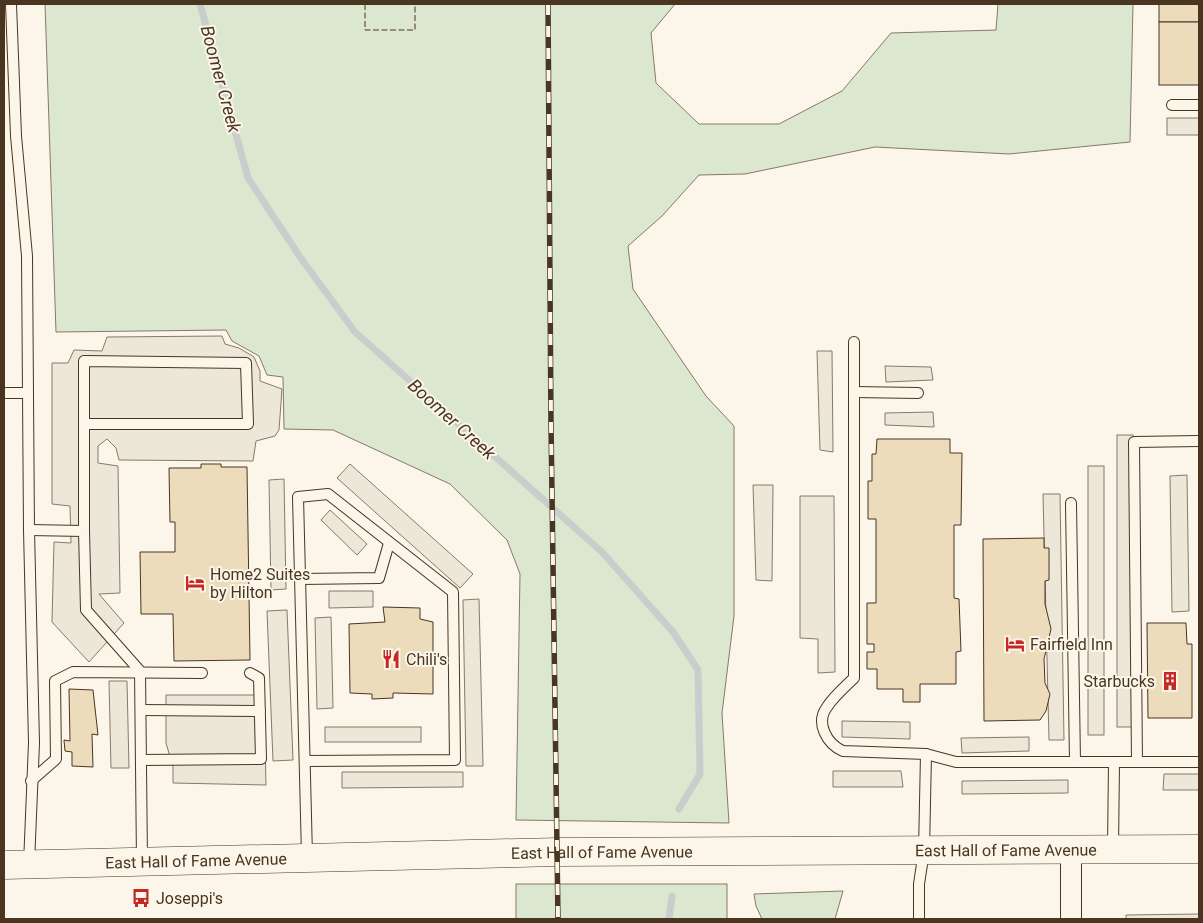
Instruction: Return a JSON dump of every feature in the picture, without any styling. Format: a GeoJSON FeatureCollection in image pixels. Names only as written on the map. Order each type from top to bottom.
{"type":"FeatureCollection","features":[{"type":"Feature","properties":{"kind":"main road","name":"East Hall of Fame Avenue"},"geometry":{"type":"LineString","coordinates":[[16,864],[558,852],[1199,849]]}},
{"type":"Feature","properties":{"kind":"street"},"geometry":{"type":"LineString","coordinates":[[1071,850],[1071,919]]}},
{"type":"Feature","properties":{"kind":"lane"},"geometry":{"type":"LineString","coordinates":[[11,4],[16,136],[27,256],[28,530],[34,743],[31,781],[16,864]]}},
{"type":"Feature","properties":{"kind":"lane"},"geometry":{"type":"LineString","coordinates":[[1172,105],[1199,105]]}},
{"type":"Feature","properties":{"kind":"lane"},"geometry":{"type":"LineString","coordinates":[[854,342],[854,678],[826,708],[823,726],[826,738],[833,747],[843,751],[926,754],[956,762],[1199,762]]}},
{"type":"Feature","properties":{"kind":"lane"},"geometry":{"type":"LineString","coordinates":[[84,424],[248,424],[246,363],[84,361],[84,424],[84,530],[86,610],[140,671],[142,862]]}},
{"type":"Feature","properties":{"kind":"lane"},"geometry":{"type":"LineString","coordinates":[[854,392],[918,393]]}},
{"type":"Feature","properties":{"kind":"lane"},"geometry":{"type":"LineString","coordinates":[[4,393],[28,393]]}},
{"type":"Feature","properties":{"kind":"lane"},"geometry":{"type":"LineString","coordinates":[[1137,762],[1134,442],[1199,441]]}},
{"type":"Feature","properties":{"kind":"lane"},"geometry":{"type":"LineString","coordinates":[[305,761],[455,760],[453,592],[388,543],[328,494],[298,497],[307,859]]}},
{"type":"Feature","properties":{"kind":"lane"},"geometry":{"type":"LineString","coordinates":[[1071,503],[1076,762]]}},
{"type":"Feature","properties":{"kind":"lane"},"geometry":{"type":"LineString","coordinates":[[28,530],[84,530]]}},
{"type":"Feature","properties":{"kind":"lane"},"geometry":{"type":"LineString","coordinates":[[300,578],[379,578],[388,543]]}},
{"type":"Feature","properties":{"kind":"lane"},"geometry":{"type":"LineString","coordinates":[[31,781],[56,759],[55,681],[73,672],[140,671],[202,673]]}},
{"type":"Feature","properties":{"kind":"lane"},"geometry":{"type":"LineString","coordinates":[[141,760],[261,760],[259,678],[250,673]]}},
{"type":"Feature","properties":{"kind":"lane"},"geometry":{"type":"LineString","coordinates":[[141,710],[260,711]]}},
{"type":"Feature","properties":{"kind":"lane"},"geometry":{"type":"LineString","coordinates":[[919,919],[919,884],[924,851],[926,754]]}},
{"type":"Feature","properties":{"kind":"lane"},"geometry":{"type":"LineString","coordinates":[[1114,762],[1114,850]]}},
{"type":"Feature","properties":{"kind":"green space"},"geometry":{"type":"Polygon","coordinates":[[[45,4],[675,4],[651,33],[656,83],[699,124],[779,124],[842,91],[891,33],[996,30],[998,4],[1133,4],[1130,142],[1009,154],[875,147],[745,174],[699,175],[662,216],[628,246],[633,289],[706,396],[734,426],[734,616],[722,713],[729,823],[516,820],[520,574],[507,540],[450,484],[333,430],[284,429],[283,377],[267,375],[259,356],[232,341],[226,330],[56,332],[45,4]]]}},
{"type":"Feature","properties":{"kind":"green space"},"geometry":{"type":"Polygon","coordinates":[[[516,884],[727,884],[727,919],[516,919],[516,884]]]}},
{"type":"Feature","properties":{"kind":"green space"},"geometry":{"type":"Polygon","coordinates":[[[843,891],[835,919],[762,919],[756,906],[754,894],[843,891]]]}},
{"type":"Feature","properties":{"kind":"shaded area"},"geometry":{"type":"Polygon","coordinates":[[[1167,118],[1199,118],[1199,135],[1167,135],[1167,118]]]}},
{"type":"Feature","properties":{"kind":"shaded area"},"geometry":{"type":"Polygon","coordinates":[[[222,336],[225,344],[239,348],[254,357],[260,371],[260,381],[282,389],[279,430],[275,436],[256,441],[253,461],[119,460],[116,448],[107,439],[98,446],[98,463],[118,466],[120,593],[99,594],[124,623],[89,662],[52,622],[54,542],[71,543],[70,506],[52,504],[52,363],[68,363],[74,350],[102,351],[107,337],[222,336]]]}},
{"type":"Feature","properties":{"kind":"shaded area"},"geometry":{"type":"Polygon","coordinates":[[[817,351],[832,351],[833,452],[820,450],[817,351]]]}},
{"type":"Feature","properties":{"kind":"shaded area"},"geometry":{"type":"Polygon","coordinates":[[[885,366],[931,367],[933,380],[886,382],[885,366]]]}},
{"type":"Feature","properties":{"kind":"shaded area"},"geometry":{"type":"Polygon","coordinates":[[[933,412],[934,427],[885,425],[885,413],[933,412]]]}},
{"type":"Feature","properties":{"kind":"shaded area"},"geometry":{"type":"Polygon","coordinates":[[[1117,435],[1133,435],[1133,727],[1117,727],[1117,435]]]}},
{"type":"Feature","properties":{"kind":"shaded area"},"geometry":{"type":"Polygon","coordinates":[[[350,464],[473,574],[460,588],[337,478],[350,464]]]}},
{"type":"Feature","properties":{"kind":"shaded area"},"geometry":{"type":"Polygon","coordinates":[[[1088,466],[1104,466],[1104,735],[1088,735],[1088,466]]]}},
{"type":"Feature","properties":{"kind":"shaded area"},"geometry":{"type":"Polygon","coordinates":[[[1187,475],[1189,611],[1172,612],[1170,476],[1187,475]]]}},
{"type":"Feature","properties":{"kind":"shaded area"},"geometry":{"type":"Polygon","coordinates":[[[284,479],[286,589],[271,590],[269,480],[284,479]]]}},
{"type":"Feature","properties":{"kind":"shaded area"},"geometry":{"type":"Polygon","coordinates":[[[753,485],[773,485],[772,581],[756,580],[753,485]]]}},
{"type":"Feature","properties":{"kind":"shaded area"},"geometry":{"type":"Polygon","coordinates":[[[1043,494],[1060,494],[1064,740],[1049,740],[1043,494]]]}},
{"type":"Feature","properties":{"kind":"shaded area"},"geometry":{"type":"Polygon","coordinates":[[[800,496],[834,496],[835,672],[818,673],[818,639],[800,638],[800,496]]]}},
{"type":"Feature","properties":{"kind":"shaded area"},"geometry":{"type":"Polygon","coordinates":[[[330,510],[367,544],[357,555],[321,520],[330,510]]]}},
{"type":"Feature","properties":{"kind":"shaded area"},"geometry":{"type":"Polygon","coordinates":[[[329,591],[373,591],[373,607],[329,608],[329,591]]]}},
{"type":"Feature","properties":{"kind":"shaded area"},"geometry":{"type":"Polygon","coordinates":[[[479,599],[483,766],[466,766],[463,600],[479,599]]]}},
{"type":"Feature","properties":{"kind":"shaded area"},"geometry":{"type":"Polygon","coordinates":[[[287,610],[293,760],[273,761],[267,611],[287,610]]]}},
{"type":"Feature","properties":{"kind":"shaded area"},"geometry":{"type":"Polygon","coordinates":[[[331,617],[333,708],[317,709],[315,618],[331,617]]]}},
{"type":"Feature","properties":{"kind":"shaded area"},"geometry":{"type":"Polygon","coordinates":[[[109,681],[127,681],[129,768],[111,768],[109,681]]]}},
{"type":"Feature","properties":{"kind":"shaded area"},"geometry":{"type":"Polygon","coordinates":[[[166,695],[264,695],[266,785],[173,783],[173,767],[166,743],[166,695]]]}},
{"type":"Feature","properties":{"kind":"shaded area"},"geometry":{"type":"Polygon","coordinates":[[[842,721],[910,722],[910,739],[842,737],[842,721]]]}},
{"type":"Feature","properties":{"kind":"shaded area"},"geometry":{"type":"Polygon","coordinates":[[[325,727],[421,727],[421,742],[325,742],[325,727]]]}},
{"type":"Feature","properties":{"kind":"shaded area"},"geometry":{"type":"Polygon","coordinates":[[[1029,737],[1029,751],[962,753],[961,738],[1029,737]]]}},
{"type":"Feature","properties":{"kind":"shaded area"},"geometry":{"type":"Polygon","coordinates":[[[833,771],[901,771],[903,787],[833,787],[833,771]]]}},
{"type":"Feature","properties":{"kind":"shaded area"},"geometry":{"type":"Polygon","coordinates":[[[342,772],[463,772],[463,787],[342,788],[342,772]]]}},
{"type":"Feature","properties":{"kind":"shaded area"},"geometry":{"type":"Polygon","coordinates":[[[1164,774],[1199,774],[1199,790],[1163,790],[1164,774]]]}},
{"type":"Feature","properties":{"kind":"shaded area"},"geometry":{"type":"Polygon","coordinates":[[[1068,780],[1068,793],[962,794],[962,781],[1068,780]]]}},
{"type":"Feature","properties":{"kind":"shaded area"},"geometry":{"type":"Polygon","coordinates":[[[1199,914],[1199,919],[1126,919],[1126,915],[1199,914]]]}},
{"type":"Feature","properties":{"kind":"building"},"geometry":{"type":"Polygon","coordinates":[[[1159,4],[1199,4],[1199,22],[1159,22],[1159,4]]]}},
{"type":"Feature","properties":{"kind":"building"},"geometry":{"type":"Polygon","coordinates":[[[1159,22],[1199,22],[1199,85],[1159,85],[1159,22]]]}},
{"type":"Feature","properties":{"kind":"building"},"geometry":{"type":"Polygon","coordinates":[[[877,439],[950,439],[950,453],[962,453],[961,525],[954,525],[954,598],[959,599],[961,651],[956,652],[956,684],[920,684],[920,702],[903,702],[903,689],[877,689],[877,669],[867,669],[867,652],[874,652],[874,644],[867,644],[867,603],[876,603],[876,519],[868,519],[868,481],[872,481],[872,454],[876,454],[877,439]]]}},
{"type":"Feature","properties":{"kind":"building","name":"Home2 Suites by Hilton"},"geometry":{"type":"Polygon","coordinates":[[[201,464],[221,464],[221,467],[247,467],[250,660],[174,661],[173,614],[141,614],[140,552],[175,552],[175,522],[170,522],[169,468],[201,468],[201,464]]]}},
{"type":"Feature","properties":{"kind":"building","name":"Fairfield Inn"},"geometry":{"type":"Polygon","coordinates":[[[1044,538],[1044,548],[1049,548],[1049,580],[1045,581],[1045,604],[1051,629],[1044,659],[1045,683],[1050,694],[1046,711],[1040,720],[984,721],[983,539],[1044,538]]]}},
{"type":"Feature","properties":{"kind":"building","name":"Chili's"},"geometry":{"type":"Polygon","coordinates":[[[383,607],[420,608],[420,619],[433,622],[433,694],[393,693],[393,698],[372,699],[372,694],[350,693],[349,624],[385,622],[383,607]]]}},
{"type":"Feature","properties":{"kind":"building","name":"Starbucks"},"geometry":{"type":"Polygon","coordinates":[[[1147,623],[1186,623],[1187,644],[1192,644],[1192,718],[1148,718],[1147,623]]]}},
{"type":"Feature","properties":{"kind":"building"},"geometry":{"type":"Polygon","coordinates":[[[69,689],[93,690],[98,735],[92,734],[93,767],[72,766],[72,752],[65,751],[64,740],[70,741],[69,689]]]}},
{"type":"Feature","properties":{"kind":"waterway","name":"Boomer Creek"},"geometry":{"type":"LineString","coordinates":[[200,4],[248,178],[300,257],[355,332],[602,552],[673,632],[698,670],[700,774],[679,809]]}},
{"type":"Feature","properties":{"kind":"waterway","name":"Boomer Creek"},"geometry":{"type":"LineString","coordinates":[[669,919],[672,896]]}},
{"type":"Feature","properties":{"kind":"railway"},"geometry":{"type":"LineString","coordinates":[[548,4],[551,424],[558,919]]}},
{"type":"Feature","properties":{"kind":"fence"},"geometry":{"type":"LineString","coordinates":[[365,4],[365,30],[415,30],[415,4]]}},
{"type":"Feature","properties":{"kind":"place","name":"Home2 Suites by Hilton"},"geometry":{"type":"Point","coordinates":[195,583]}},
{"type":"Feature","properties":{"kind":"place","name":"Fairfield Inn"},"geometry":{"type":"Point","coordinates":[1015,644]}},
{"type":"Feature","properties":{"kind":"place","name":"Chili's"},"geometry":{"type":"Point","coordinates":[391,659]}},
{"type":"Feature","properties":{"kind":"place","name":"Starbucks"},"geometry":{"type":"Point","coordinates":[1170,681]}},
{"type":"Feature","properties":{"kind":"place","name":"Joseppi's"},"geometry":{"type":"Point","coordinates":[141,898]}}]}
